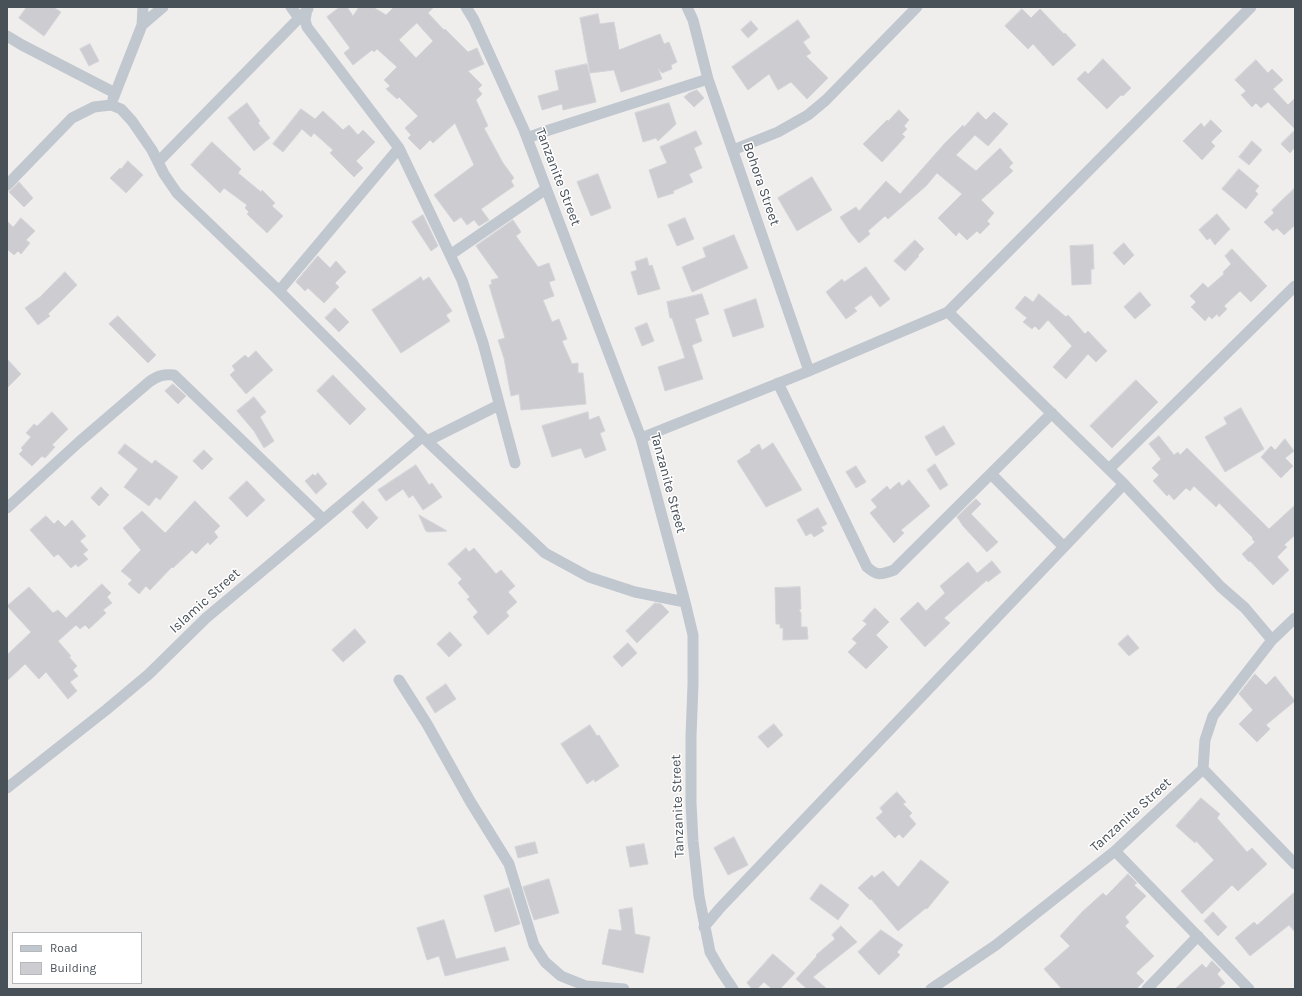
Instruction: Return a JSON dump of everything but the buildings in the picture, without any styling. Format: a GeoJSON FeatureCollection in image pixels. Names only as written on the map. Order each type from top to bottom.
{"type":"FeatureCollection","features":[{"type":"Feature","properties":{"kind":"street"},"geometry":{"type":"LineString","coordinates":[[111,105],[142,25],[143,7]]}},
{"type":"Feature","properties":{"kind":"street"},"geometry":{"type":"LineString","coordinates":[[142,25],[163,7]]}},
{"type":"Feature","properties":{"kind":"street"},"geometry":{"type":"LineString","coordinates":[[291,7],[299,18]]}},
{"type":"Feature","properties":{"kind":"street","name":"Tanzanite Street"},"geometry":{"type":"LineString","coordinates":[[466,7],[480,34],[527,138],[641,438],[693,635],[691,803],[693,842],[699,896],[710,952],[733,989]]}},
{"type":"Feature","properties":{"kind":"street","name":"Bohora Street"},"geometry":{"type":"LineString","coordinates":[[687,7],[708,79],[809,370]]}},
{"type":"Feature","properties":{"kind":"street"},"geometry":{"type":"LineString","coordinates":[[733,150],[778,132],[808,114],[826,100],[916,7]]}},
{"type":"Feature","properties":{"kind":"street"},"geometry":{"type":"LineString","coordinates":[[641,438],[948,312],[1251,7]]}},
{"type":"Feature","properties":{"kind":"street"},"geometry":{"type":"LineString","coordinates":[[158,162],[309,8]]}},
{"type":"Feature","properties":{"kind":"street"},"geometry":{"type":"LineString","coordinates":[[309,8],[305,20],[307,27],[399,148],[462,280],[483,343],[515,463]]}},
{"type":"Feature","properties":{"kind":"street"},"geometry":{"type":"LineString","coordinates":[[7,36],[115,94]]}},
{"type":"Feature","properties":{"kind":"street"},"geometry":{"type":"LineString","coordinates":[[527,138],[708,79]]}},
{"type":"Feature","properties":{"kind":"street"},"geometry":{"type":"LineString","coordinates":[[7,185],[72,118],[94,107],[111,105],[121,109],[132,121],[177,193],[356,367],[424,439],[545,553],[589,577],[635,592],[685,602]]}},
{"type":"Feature","properties":{"kind":"street"},"geometry":{"type":"LineString","coordinates":[[279,291],[399,148]]}},
{"type":"Feature","properties":{"kind":"street"},"geometry":{"type":"LineString","coordinates":[[450,256],[546,189]]}},
{"type":"Feature","properties":{"kind":"street"},"geometry":{"type":"LineString","coordinates":[[1109,469],[1295,286]]}},
{"type":"Feature","properties":{"kind":"street"},"geometry":{"type":"LineString","coordinates":[[948,312],[1124,484],[1221,587],[1245,608],[1272,640]]}},
{"type":"Feature","properties":{"kind":"street"},"geometry":{"type":"LineString","coordinates":[[7,508],[73,447],[149,382],[156,377],[165,374],[174,375],[323,519]]}},
{"type":"Feature","properties":{"kind":"street"},"geometry":{"type":"LineString","coordinates":[[778,383],[867,567],[874,573],[884,574],[894,570],[1052,413]]}},
{"type":"Feature","properties":{"kind":"street","name":"Islamic Street"},"geometry":{"type":"LineString","coordinates":[[7,788],[106,710],[149,674],[206,618],[323,519],[424,439],[499,405]]}},
{"type":"Feature","properties":{"kind":"street"},"geometry":{"type":"LineString","coordinates":[[991,474],[1064,547]]}},
{"type":"Feature","properties":{"kind":"street"},"geometry":{"type":"LineString","coordinates":[[704,927],[726,902],[1124,484]]}},
{"type":"Feature","properties":{"kind":"street"},"geometry":{"type":"LineString","coordinates":[[1295,618],[1272,640],[1213,716],[1205,740],[1202,769],[1295,864]]}},
{"type":"Feature","properties":{"kind":"street"},"geometry":{"type":"LineString","coordinates":[[399,680],[427,724],[463,789],[509,864],[534,945],[545,962],[561,976],[586,986],[624,989]]}},
{"type":"Feature","properties":{"kind":"street","name":"Tanzanite Street"},"geometry":{"type":"LineString","coordinates":[[931,989],[996,945],[1115,851],[1202,769]]}},
{"type":"Feature","properties":{"kind":"street"},"geometry":{"type":"LineString","coordinates":[[1115,851],[1249,989]]}},
{"type":"Feature","properties":{"kind":"street"},"geometry":{"type":"LineString","coordinates":[[1147,989],[1198,936]]}}]}
